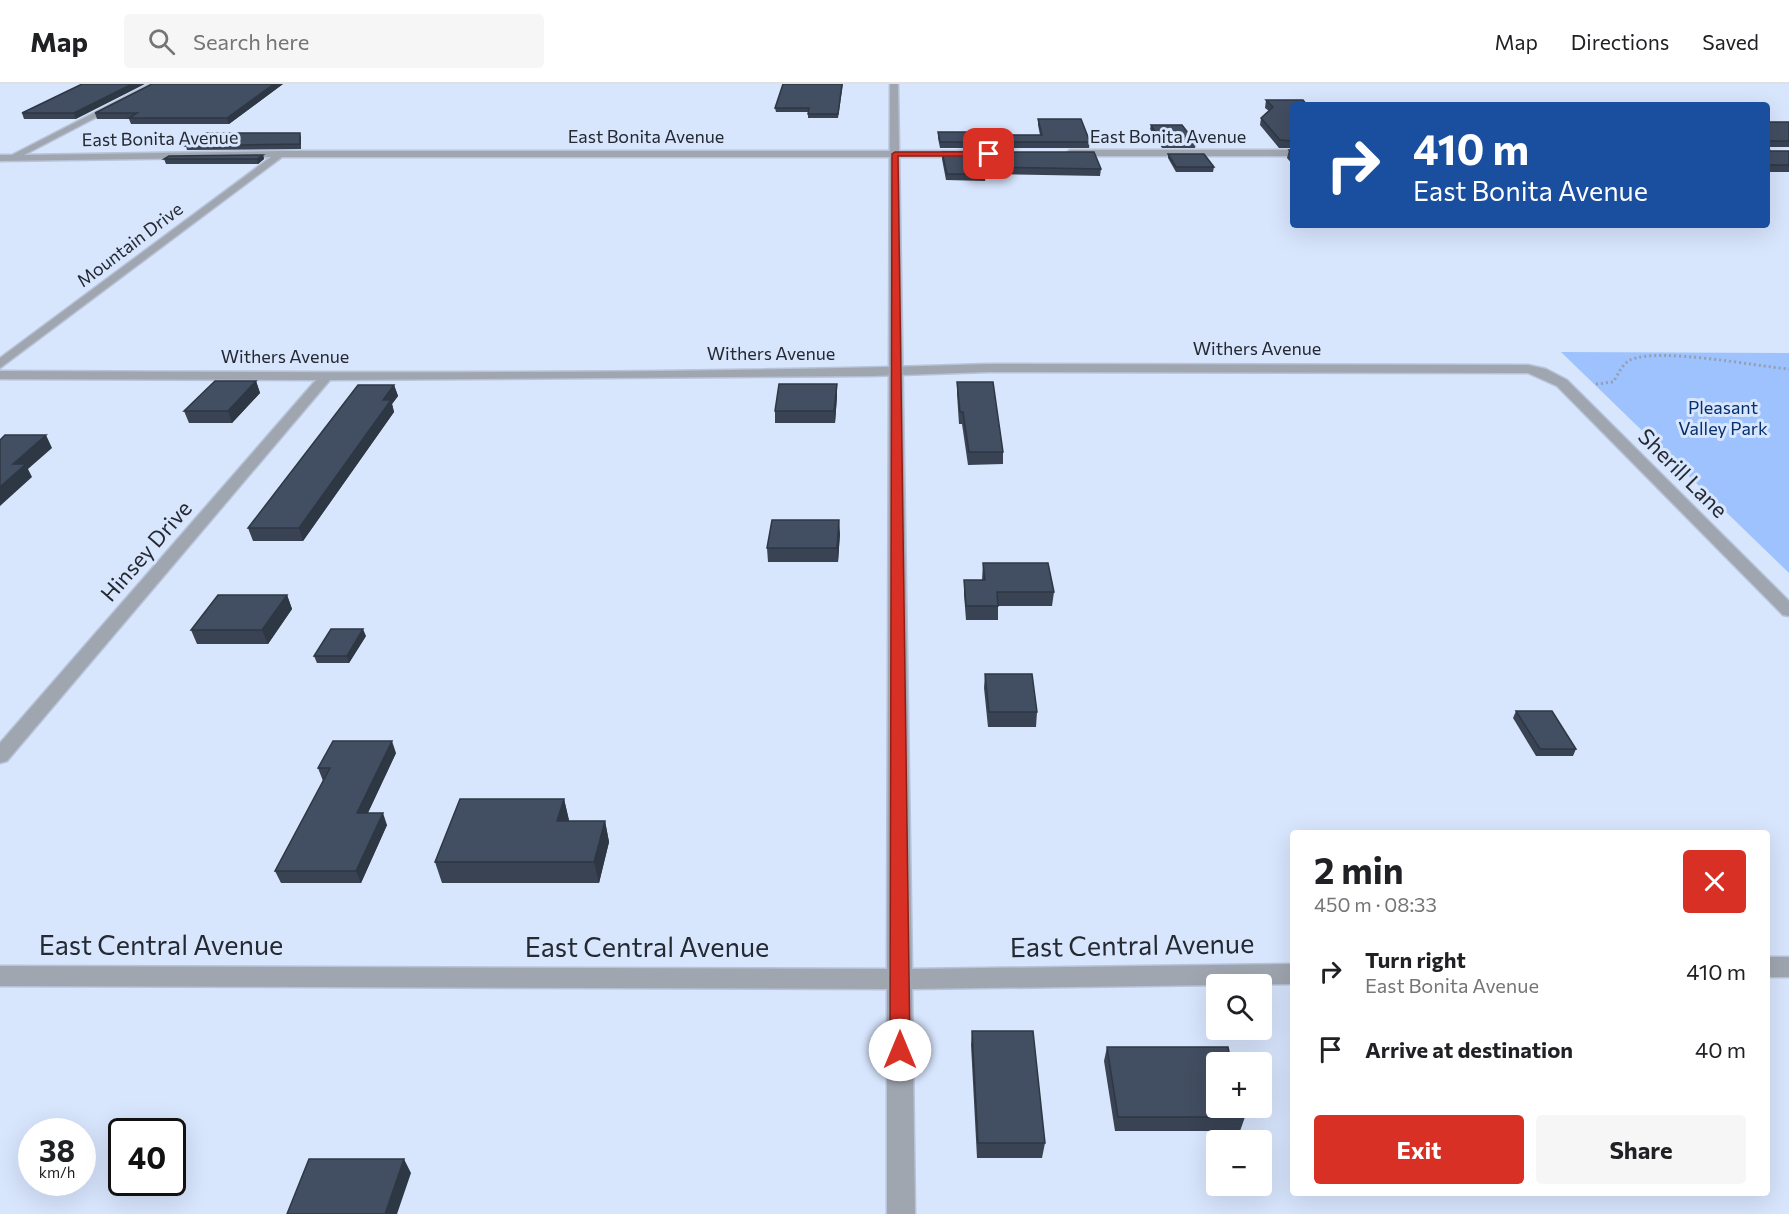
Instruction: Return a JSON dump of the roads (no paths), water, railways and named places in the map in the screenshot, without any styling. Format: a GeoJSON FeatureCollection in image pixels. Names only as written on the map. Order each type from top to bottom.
{"type":"FeatureCollection","features":[{"type":"Feature","properties":{"kind":"street"},"geometry":{"type":"LineString","coordinates":[[12,158],[156,84]]}},
{"type":"Feature","properties":{"kind":"street"},"geometry":{"type":"LineString","coordinates":[[894,84],[901,1214]]}},
{"type":"Feature","properties":{"kind":"street","name":"East Bonita Avenue"},"geometry":{"type":"LineString","coordinates":[[1059,153],[1290,153]]}},
{"type":"Feature","properties":{"kind":"street","name":"East Bonita Avenue"},"geometry":{"type":"LineString","coordinates":[[0,158],[280,154],[977,154]]}},
{"type":"Feature","properties":{"kind":"street","name":"Mountain Drive"},"geometry":{"type":"LineString","coordinates":[[0,364],[280,154]]}},
{"type":"Feature","properties":{"kind":"street","name":"Withers Avenue"},"geometry":{"type":"LineString","coordinates":[[0,375],[326,376],[1000,368],[1511,367],[1541,372]]}},
{"type":"Feature","properties":{"kind":"street","name":"Sherill Lane"},"geometry":{"type":"LineString","coordinates":[[1541,372],[1562,383],[1789,611]]}},
{"type":"Feature","properties":{"kind":"street","name":"Hinsey Drive"},"geometry":{"type":"LineString","coordinates":[[0,756],[326,376]]}},
{"type":"Feature","properties":{"kind":"street"},"geometry":{"type":"LineString","coordinates":[[1770,967],[1789,967]]}},
{"type":"Feature","properties":{"kind":"street","name":"East Central Avenue"},"geometry":{"type":"LineString","coordinates":[[0,976],[900,979],[1290,974]]}},
{"type":"Feature","properties":{"kind":"park label","name":"Pleasant Valley Park"},"geometry":{"type":"Point","coordinates":[1723,418]}}]}
